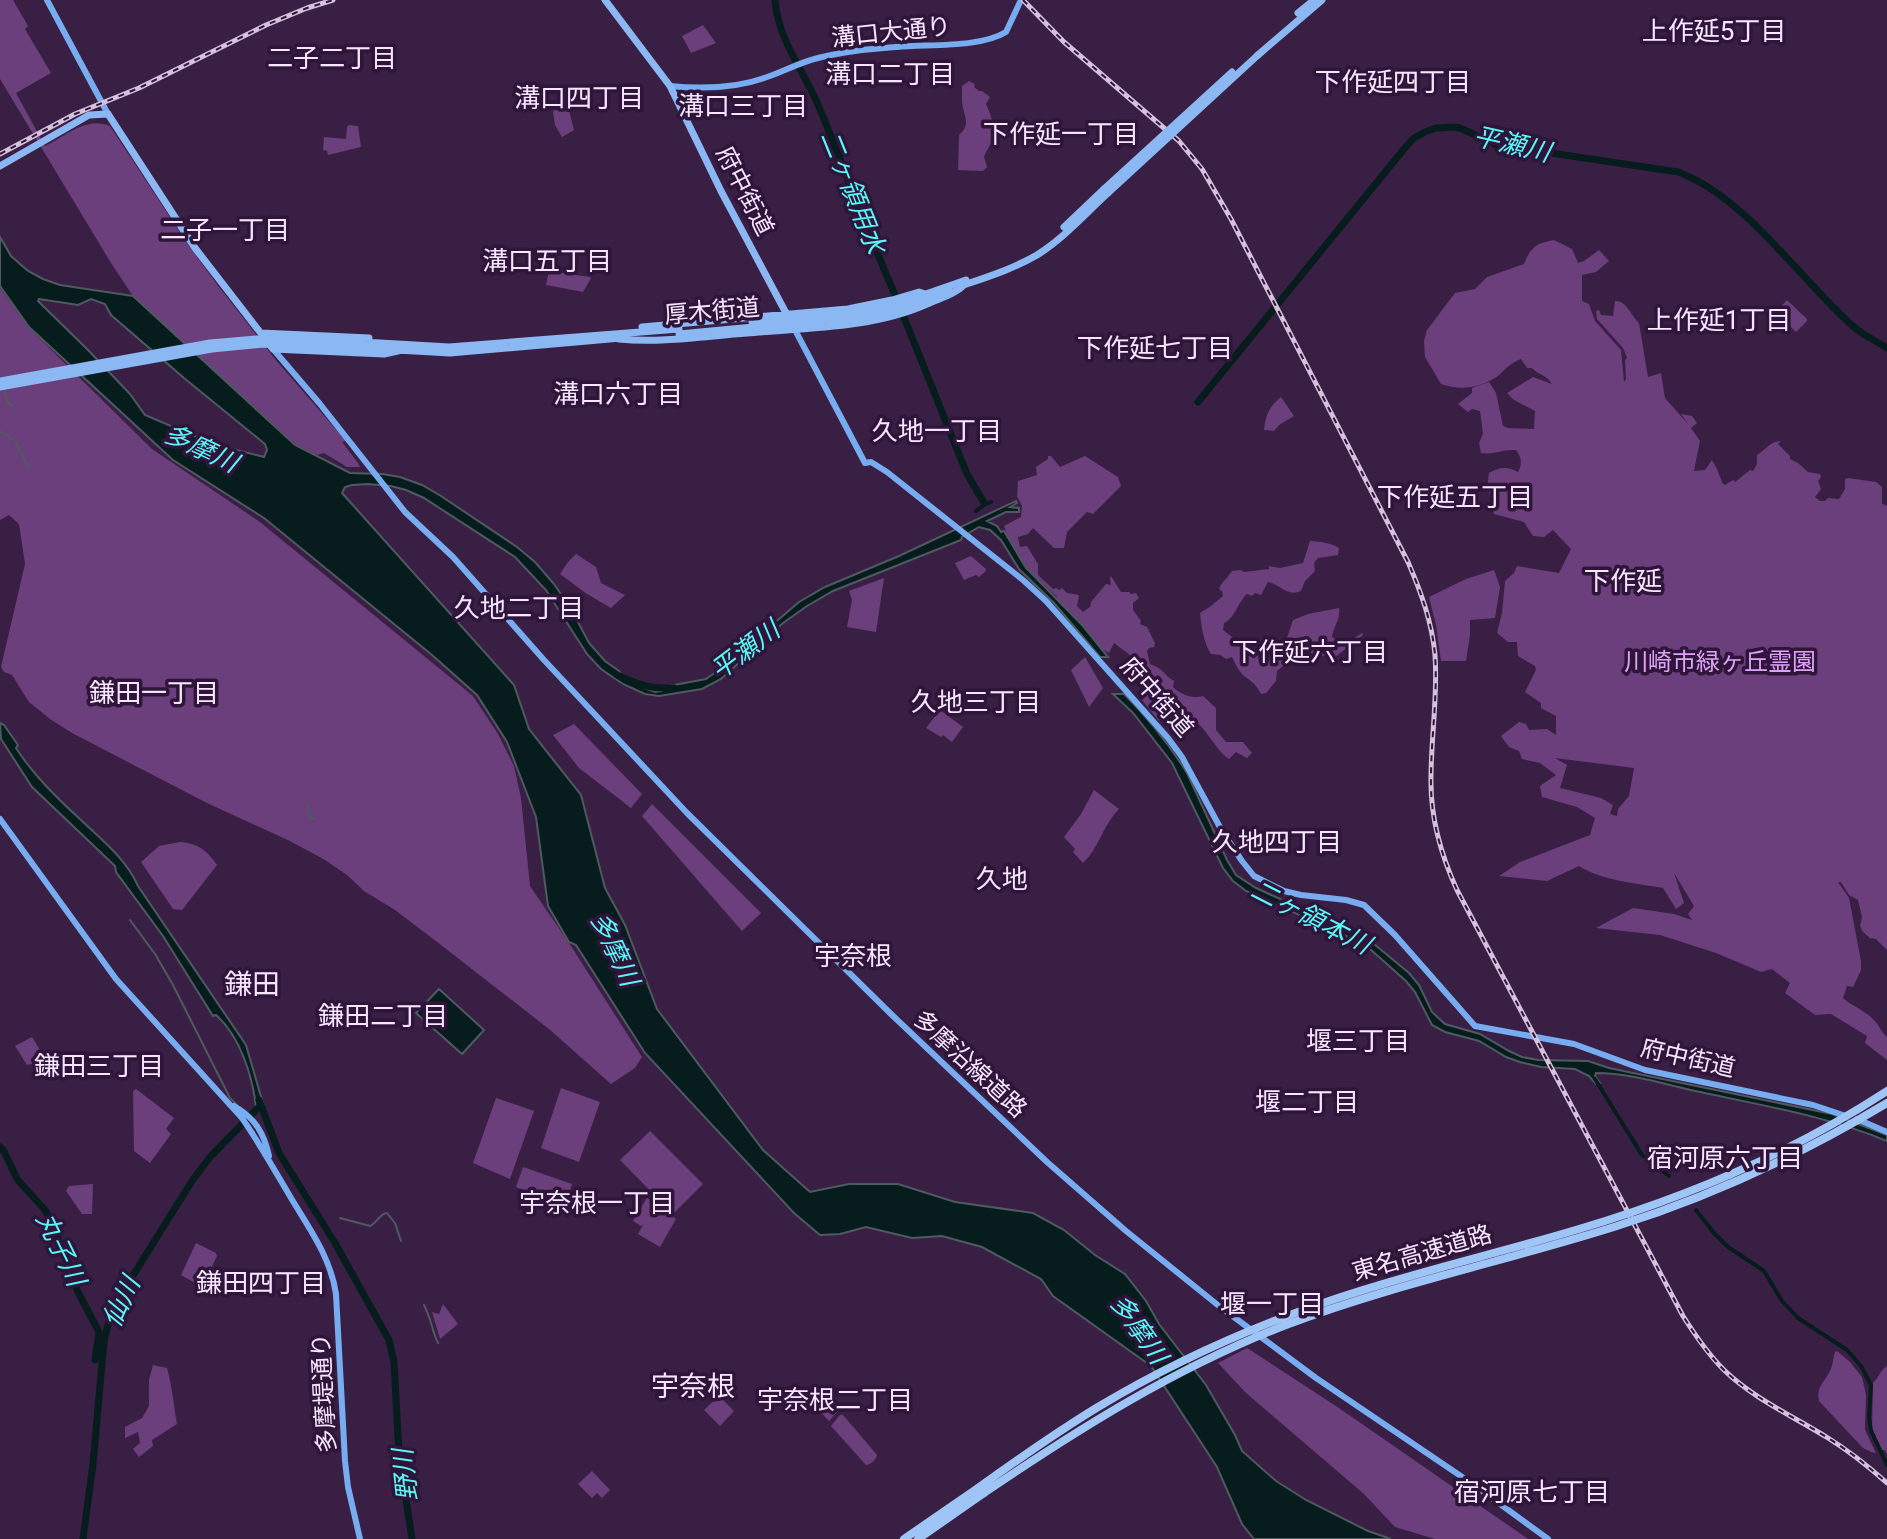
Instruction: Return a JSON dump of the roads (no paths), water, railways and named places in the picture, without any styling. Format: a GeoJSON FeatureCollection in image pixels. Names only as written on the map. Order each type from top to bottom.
{"type":"FeatureCollection","features":[{"type":"Feature","properties":{"kind":"highway","name":"府中街道"},"geometry":{"type":"LineString","coordinates":[[605,0],[670,86],[721,191],[794,328]]}},
{"type":"Feature","properties":{"kind":"highway","name":"厚木街道"},"geometry":{"type":"LineString","coordinates":[[902,305],[1009,264],[1028,255],[1057,234],[1314,0]]}},
{"type":"Feature","properties":{"kind":"highway","name":"厚木街道"},"geometry":{"type":"LineString","coordinates":[[1256,53],[1322,0]]}},
{"type":"Feature","properties":{"kind":"highway"},"geometry":{"type":"LineString","coordinates":[[0,166],[99,115],[116,129],[195,248],[273,349],[384,354],[398,348]]}},
{"type":"Feature","properties":{"kind":"highway","name":"厚木街道"},"geometry":{"type":"LineString","coordinates":[[0,384],[212,349],[263,344],[363,345],[423,353],[471,353],[902,305],[1009,269],[1038,254],[1056,241],[1106,191]]}},
{"type":"Feature","properties":{"kind":"highway"},"geometry":{"type":"LineString","coordinates":[[620,336],[639,341],[858,322],[899,314],[942,299],[964,285]]}},
{"type":"Feature","properties":{"kind":"highway"},"geometry":{"type":"LineString","coordinates":[[620,336],[639,327],[848,309],[919,292],[925,294]]}},
{"type":"Feature","properties":{"kind":"highway"},"geometry":{"type":"LineString","coordinates":[[756,317],[760,323],[758,332]]}},
{"type":"Feature","properties":{"kind":"highway"},"geometry":{"type":"LineString","coordinates":[[261,333],[367,338],[384,340],[398,348]]}},
{"type":"Feature","properties":{"kind":"highway","name":"東名高速道路"},"geometry":{"type":"LineString","coordinates":[[904,1539],[1081,1418],[1189,1358],[1328,1301],[1581,1229],[1685,1194],[1774,1155],[1887,1091]]}},
{"type":"Feature","properties":{"kind":"highway","name":"東名高速道路"},"geometry":{"type":"LineString","coordinates":[[918,1539],[1101,1416],[1224,1352],[1285,1326],[1376,1294],[1584,1237],[1691,1201],[1788,1157],[1887,1103]]}},
{"type":"Feature","properties":{"kind":"main road"},"geometry":{"type":"LineString","coordinates":[[47,0],[99,115]]}},
{"type":"Feature","properties":{"kind":"main road","name":"溝口大通り"},"geometry":{"type":"LineString","coordinates":[[670,86],[743,83],[819,57],[976,42],[1006,32],[1021,0]]}},
{"type":"Feature","properties":{"kind":"main road","name":"府中街道"},"geometry":{"type":"LineString","coordinates":[[794,328],[865,463],[877,464],[1046,601],[1158,725],[1182,757],[1222,831],[1254,876],[1293,893],[1364,905],[1395,935],[1475,1026],[1574,1044],[1645,1070],[1813,1105],[1887,1132]]}},
{"type":"Feature","properties":{"kind":"main road","name":"多摩沿線道路"},"geometry":{"type":"LineString","coordinates":[[273,349],[396,502],[453,557],[687,813],[891,1014],[1083,1195],[1173,1270],[1281,1353],[1548,1539]]}},
{"type":"Feature","properties":{"kind":"main road","name":"多摩堤通り"},"geometry":{"type":"LineString","coordinates":[[0,819],[116,979],[248,1126],[321,1248],[335,1286],[345,1461],[360,1539]]}},
{"type":"Feature","properties":{"kind":"main road","name":"多摩堤通り"},"geometry":{"type":"LineString","coordinates":[[231,1104],[254,1121],[266,1144],[270,1164]]}},
{"type":"Feature","properties":{"kind":"water","name":"多摩川"},"geometry":{"type":"Polygon","coordinates":[[[0,237],[11,256],[43,279],[60,285],[133,296],[295,445],[350,473],[400,477],[422,485],[517,547],[554,584],[589,643],[605,661],[619,671],[626,681],[655,692],[706,679],[799,602],[825,587],[1016,501],[1010,507],[1019,508],[1019,512],[1006,512],[987,521],[1004,531],[1026,568],[1083,626],[1108,657],[1100,657],[1054,603],[1019,569],[1001,540],[990,530],[979,527],[961,540],[833,591],[807,606],[783,623],[721,679],[702,689],[659,696],[645,694],[623,684],[601,669],[587,654],[546,590],[515,557],[424,498],[391,486],[368,484],[345,487],[342,493],[514,685],[529,729],[581,795],[605,888],[625,925],[657,1009],[763,1150],[810,1192],[849,1184],[898,1184],[955,1202],[1033,1213],[1064,1230],[1125,1274],[1206,1385],[1242,1451],[1276,1481],[1306,1500],[1391,1539],[1254,1539],[1242,1524],[1217,1467],[1151,1366],[1053,1296],[1041,1279],[982,1247],[942,1236],[912,1238],[866,1227],[840,1234],[820,1235],[794,1213],[645,1053],[576,945],[569,942],[548,906],[536,817],[507,742],[477,695],[264,518],[173,460],[29,327],[0,286],[0,237]],[[91,299],[78,305],[38,301],[130,394],[145,415],[213,444],[264,457],[267,450],[265,444],[111,315],[105,304],[91,299]]]}},
{"type":"Feature","properties":{"kind":"water","name":"二ヶ領本川"},"geometry":{"type":"Polygon","coordinates":[[[1113,694],[1124,694],[1180,762],[1236,875],[1256,888],[1368,939],[1409,973],[1419,985],[1432,1012],[1445,1024],[1480,1034],[1522,1057],[1588,1061],[1832,1114],[1887,1135],[1887,1141],[1818,1118],[1636,1077],[1596,1073],[1600,1083],[1596,1084],[1589,1076],[1575,1069],[1520,1062],[1479,1041],[1445,1032],[1432,1025],[1415,992],[1370,949],[1246,891],[1233,881],[1223,868],[1172,763],[1133,713],[1113,694]]]}},
{"type":"Feature","properties":{"kind":"water"},"geometry":{"type":"Polygon","coordinates":[[[0,723],[38,778],[127,867],[246,1045],[264,1107],[256,1108],[248,1070],[232,1034],[216,1015],[213,1016],[163,936],[116,872],[115,866],[32,787],[1,739],[0,723]]]}},
{"type":"Feature","properties":{"kind":"water"},"geometry":{"type":"Polygon","coordinates":[[[439,989],[484,1030],[462,1054],[416,1013],[439,989]]]}},
{"type":"Feature","properties":{"kind":"waterway","name":"二ヶ領用水"},"geometry":{"type":"LineString","coordinates":[[775,0],[786,42],[819,107],[895,295]]}},
{"type":"Feature","properties":{"kind":"waterway","name":"平瀬川"},"geometry":{"type":"LineString","coordinates":[[1198,402],[1404,149],[1414,138],[1436,128],[1460,128],[1497,145],[1678,172],[1703,184],[1750,220],[1855,328],[1887,348]]}},
{"type":"Feature","properties":{"kind":"waterway","name":"二ヶ領用水"},"geometry":{"type":"LineString","coordinates":[[903,315],[967,474],[983,501]]}},
{"type":"Feature","properties":{"kind":"waterway"},"geometry":{"type":"LineString","coordinates":[[4,390],[8,403],[13,406]]}},
{"type":"Feature","properties":{"kind":"waterway"},"geometry":{"type":"LineString","coordinates":[[0,431],[15,441],[28,467]]}},
{"type":"Feature","properties":{"kind":"waterway","name":"二ヶ領用水"},"geometry":{"type":"LineString","coordinates":[[986,504],[991,502]]}},
{"type":"Feature","properties":{"kind":"waterway"},"geometry":{"type":"LineString","coordinates":[[976,511],[984,505]]}},
{"type":"Feature","properties":{"kind":"waterway","name":"平瀬川"},"geometry":{"type":"LineString","coordinates":[[617,675],[645,686],[674,688]]}},
{"type":"Feature","properties":{"kind":"waterway"},"geometry":{"type":"LineString","coordinates":[[308,805],[310,817],[314,819]]}},
{"type":"Feature","properties":{"kind":"waterway"},"geometry":{"type":"LineString","coordinates":[[130,920],[173,985],[230,1098],[237,1105]]}},
{"type":"Feature","properties":{"kind":"waterway"},"geometry":{"type":"LineString","coordinates":[[1595,1079],[1642,1155],[1669,1176]]}},
{"type":"Feature","properties":{"kind":"waterway","name":"野川"},"geometry":{"type":"LineString","coordinates":[[259,1100],[279,1153],[335,1243],[389,1340],[394,1362],[399,1454],[412,1539]]}},
{"type":"Feature","properties":{"kind":"waterway","name":"仙川"},"geometry":{"type":"LineString","coordinates":[[83,1539],[104,1341],[112,1309],[192,1181],[210,1157],[260,1106]]}},
{"type":"Feature","properties":{"kind":"waterway","name":"丸子川"},"geometry":{"type":"LineString","coordinates":[[0,1147],[17,1179],[45,1210],[53,1225],[78,1292],[99,1332],[95,1360]]}},
{"type":"Feature","properties":{"kind":"waterway"},"geometry":{"type":"LineString","coordinates":[[1696,1210],[1728,1247],[1764,1271],[1782,1301],[1798,1318],[1847,1350],[1861,1366],[1871,1385],[1871,1431],[1887,1465]]}},
{"type":"Feature","properties":{"kind":"waterway"},"geometry":{"type":"LineString","coordinates":[[340,1218],[370,1226],[387,1213],[395,1223],[401,1241]]}},
{"type":"Feature","properties":{"kind":"waterway"},"geometry":{"type":"LineString","coordinates":[[424,1305],[438,1343]]}},
{"type":"Feature","properties":{"kind":"railway"},"geometry":{"type":"LineString","coordinates":[[0,154],[75,114],[139,88],[266,25],[333,0]]}},
{"type":"Feature","properties":{"kind":"railway"},"geometry":{"type":"LineString","coordinates":[[1023,0],[1064,42],[1179,141],[1202,169],[1231,219],[1408,562],[1425,607],[1434,643],[1436,686],[1431,792],[1446,863],[1457,890],[1683,1316],[1713,1357],[1736,1380],[1843,1448],[1887,1483]]}},
{"type":"Feature","properties":{"kind":"district","name":"上作延5丁目"},"geometry":{"type":"Point","coordinates":[1714,31]}},
{"type":"Feature","properties":{"kind":"district","name":"二子二丁目"},"geometry":{"type":"Point","coordinates":[332,58]}},
{"type":"Feature","properties":{"kind":"district","name":"溝口二丁目"},"geometry":{"type":"Point","coordinates":[890,74]}},
{"type":"Feature","properties":{"kind":"district","name":"下作延四丁目"},"geometry":{"type":"Point","coordinates":[1393,82]}},
{"type":"Feature","properties":{"kind":"district","name":"溝口四丁目"},"geometry":{"type":"Point","coordinates":[579,98]}},
{"type":"Feature","properties":{"kind":"district","name":"溝口三丁目"},"geometry":{"type":"Point","coordinates":[743,106]}},
{"type":"Feature","properties":{"kind":"district","name":"下作延一丁目"},"geometry":{"type":"Point","coordinates":[1061,134]}},
{"type":"Feature","properties":{"kind":"district","name":"二子一丁目"},"geometry":{"type":"Point","coordinates":[225,230]}},
{"type":"Feature","properties":{"kind":"district","name":"溝口五丁目"},"geometry":{"type":"Point","coordinates":[547,261]}},
{"type":"Feature","properties":{"kind":"district","name":"上作延1丁目"},"geometry":{"type":"Point","coordinates":[1719,320]}},
{"type":"Feature","properties":{"kind":"district","name":"下作延七丁目"},"geometry":{"type":"Point","coordinates":[1155,348]}},
{"type":"Feature","properties":{"kind":"district","name":"溝口六丁目"},"geometry":{"type":"Point","coordinates":[618,394]}},
{"type":"Feature","properties":{"kind":"district","name":"久地一丁目"},"geometry":{"type":"Point","coordinates":[937,431]}},
{"type":"Feature","properties":{"kind":"district","name":"下作延五丁目"},"geometry":{"type":"Point","coordinates":[1455,497]}},
{"type":"Feature","properties":{"kind":"district","name":"下作延"},"geometry":{"type":"Point","coordinates":[1623,581]}},
{"type":"Feature","properties":{"kind":"district","name":"久地二丁目"},"geometry":{"type":"Point","coordinates":[519,608]}},
{"type":"Feature","properties":{"kind":"district","name":"下作延六丁目"},"geometry":{"type":"Point","coordinates":[1310,652]}},
{"type":"Feature","properties":{"kind":"district","name":"鎌田一丁目"},"geometry":{"type":"Point","coordinates":[154,693]}},
{"type":"Feature","properties":{"kind":"district","name":"久地三丁目"},"geometry":{"type":"Point","coordinates":[976,702]}},
{"type":"Feature","properties":{"kind":"district","name":"久地四丁目"},"geometry":{"type":"Point","coordinates":[1277,842]}},
{"type":"Feature","properties":{"kind":"district","name":"久地"},"geometry":{"type":"Point","coordinates":[1002,879]}},
{"type":"Feature","properties":{"kind":"district","name":"宇奈根"},"geometry":{"type":"Point","coordinates":[853,956]}},
{"type":"Feature","properties":{"kind":"district","name":"鎌田"},"geometry":{"type":"Point","coordinates":[252,984]}},
{"type":"Feature","properties":{"kind":"district","name":"鎌田二丁目"},"geometry":{"type":"Point","coordinates":[383,1016]}},
{"type":"Feature","properties":{"kind":"district","name":"堰三丁目"},"geometry":{"type":"Point","coordinates":[1358,1041]}},
{"type":"Feature","properties":{"kind":"district","name":"鎌田三丁目"},"geometry":{"type":"Point","coordinates":[99,1066]}},
{"type":"Feature","properties":{"kind":"district","name":"堰二丁目"},"geometry":{"type":"Point","coordinates":[1307,1102]}},
{"type":"Feature","properties":{"kind":"district","name":"宿河原六丁目"},"geometry":{"type":"Point","coordinates":[1725,1158]}},
{"type":"Feature","properties":{"kind":"district","name":"宇奈根一丁目"},"geometry":{"type":"Point","coordinates":[597,1203]}},
{"type":"Feature","properties":{"kind":"district","name":"鎌田四丁目"},"geometry":{"type":"Point","coordinates":[261,1283]}},
{"type":"Feature","properties":{"kind":"district","name":"堰一丁目"},"geometry":{"type":"Point","coordinates":[1272,1304]}},
{"type":"Feature","properties":{"kind":"district","name":"宇奈根"},"geometry":{"type":"Point","coordinates":[693,1386]}},
{"type":"Feature","properties":{"kind":"district","name":"宇奈根二丁目"},"geometry":{"type":"Point","coordinates":[835,1400]}},
{"type":"Feature","properties":{"kind":"district","name":"宿河原七丁目"},"geometry":{"type":"Point","coordinates":[1532,1492]}},
{"type":"Feature","properties":{"kind":"park label","name":"川崎市緑ヶ丘霊園"},"geometry":{"type":"Point","coordinates":[1720,662]}}]}
